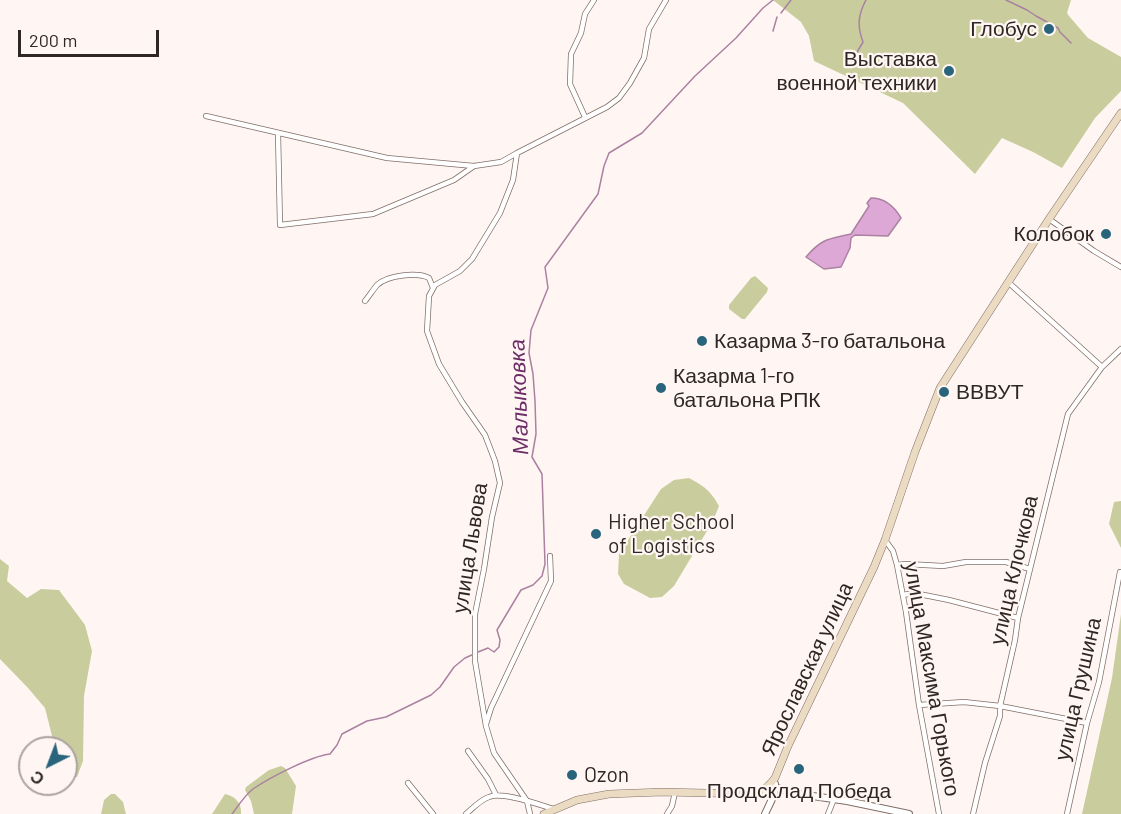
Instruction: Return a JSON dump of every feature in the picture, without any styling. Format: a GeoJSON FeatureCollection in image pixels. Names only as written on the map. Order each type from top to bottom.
{"type":"FeatureCollection","features":[{"type":"Feature","properties":{"kind":"main road","name":"улица Максима Горького"},"geometry":{"type":"LineString","coordinates":[[885,540],[940,388],[1049,219],[1121,113]]}},
{"type":"Feature","properties":{"kind":"main road","name":"Ярославская улица"},"geometry":{"type":"LineString","coordinates":[[772,787],[788,746],[885,540]]}},
{"type":"Feature","properties":{"kind":"main road"},"geometry":{"type":"LineString","coordinates":[[544,814],[560,810],[577,800],[609,794],[675,792],[750,794],[772,787]]}},
{"type":"Feature","properties":{"kind":"street"},"geometry":{"type":"LineString","coordinates":[[585,117],[570,84],[571,54],[585,14],[594,0]]}},
{"type":"Feature","properties":{"kind":"street"},"geometry":{"type":"LineString","coordinates":[[206,116],[387,158],[474,166],[501,162],[607,107],[619,98],[644,58],[650,29],[666,0]]}},
{"type":"Feature","properties":{"kind":"street"},"geometry":{"type":"LineString","coordinates":[[278,134],[280,225],[373,214],[454,180],[474,166]]}},
{"type":"Feature","properties":{"kind":"street"},"geometry":{"type":"LineString","coordinates":[[365,301],[379,284],[400,275],[424,275],[429,278],[433,288],[460,271],[472,258],[500,213],[513,180],[517,153]]}},
{"type":"Feature","properties":{"kind":"street"},"geometry":{"type":"LineString","coordinates":[[1049,219],[1121,267]]}},
{"type":"Feature","properties":{"kind":"street"},"geometry":{"type":"LineString","coordinates":[[1008,282],[1102,367]]}},
{"type":"Feature","properties":{"kind":"street","name":"улица Львова"},"geometry":{"type":"LineString","coordinates":[[433,288],[429,296],[427,331],[439,364],[485,435],[500,483],[476,614],[474,661],[486,726],[494,753],[527,801]]}},
{"type":"Feature","properties":{"kind":"street","name":"улица Клочкова"},"geometry":{"type":"LineString","coordinates":[[973,814],[985,763],[1000,716],[1000,706],[1018,618],[1068,414],[1102,367],[1121,349]]}},
{"type":"Feature","properties":{"kind":"street","name":"улица Максима Горького"},"geometry":{"type":"LineString","coordinates":[[885,540],[893,551],[903,595],[919,705],[939,814]]}},
{"type":"Feature","properties":{"kind":"street"},"geometry":{"type":"LineString","coordinates":[[486,726],[495,700],[551,580],[550,556]]}},
{"type":"Feature","properties":{"kind":"street"},"geometry":{"type":"LineString","coordinates":[[897,565],[943,566],[966,562],[1006,562],[1030,569]]}},
{"type":"Feature","properties":{"kind":"street","name":"улица Грушина"},"geometry":{"type":"LineString","coordinates":[[1067,814],[1087,723],[1099,682],[1120,572]]}},
{"type":"Feature","properties":{"kind":"street"},"geometry":{"type":"LineString","coordinates":[[903,595],[914,593],[949,600],[1018,618]]}},
{"type":"Feature","properties":{"kind":"street"},"geometry":{"type":"LineString","coordinates":[[919,705],[964,702],[1000,706],[1087,723]]}},
{"type":"Feature","properties":{"kind":"street"},"geometry":{"type":"LineString","coordinates":[[468,751],[488,779],[496,795]]}},
{"type":"Feature","properties":{"kind":"street"},"geometry":{"type":"LineString","coordinates":[[408,783],[433,814]]}},
{"type":"Feature","properties":{"kind":"street"},"geometry":{"type":"LineString","coordinates":[[772,787],[792,794],[834,799],[909,814]]}},
{"type":"Feature","properties":{"kind":"street","name":"Ярославская улица"},"geometry":{"type":"LineString","coordinates":[[765,814],[772,787]]}},
{"type":"Feature","properties":{"kind":"street"},"geometry":{"type":"LineString","coordinates":[[667,814],[672,806],[675,792]]}},
{"type":"Feature","properties":{"kind":"street"},"geometry":{"type":"LineString","coordinates":[[465,814],[487,798],[496,795],[560,810]]}},
{"type":"Feature","properties":{"kind":"street"},"geometry":{"type":"LineString","coordinates":[[828,814],[834,799]]}},
{"type":"Feature","properties":{"kind":"street"},"geometry":{"type":"LineString","coordinates":[[527,801],[530,814]]}},
{"type":"Feature","properties":{"kind":"green space"},"geometry":{"type":"Polygon","coordinates":[[[773,0],[1071,0],[1067,13],[1088,38],[1121,57],[1121,91],[1095,118],[1062,168],[1002,138],[975,174],[903,103],[814,61],[809,36],[801,22],[773,0]]]}},
{"type":"Feature","properties":{"kind":"green space"},"geometry":{"type":"Polygon","coordinates":[[[755,276],[768,288],[767,292],[745,319],[742,319],[729,309],[729,305],[755,276]]]}},
{"type":"Feature","properties":{"kind":"green space"},"geometry":{"type":"Polygon","coordinates":[[[689,478],[707,489],[719,506],[713,521],[674,586],[662,597],[650,598],[624,584],[618,574],[619,554],[661,489],[674,480],[689,478]]]}},
{"type":"Feature","properties":{"kind":"green space"},"geometry":{"type":"Polygon","coordinates":[[[1121,501],[1121,548],[1109,524],[1114,502],[1121,501]]]}},
{"type":"Feature","properties":{"kind":"green space"},"geometry":{"type":"Polygon","coordinates":[[[0,559],[9,566],[7,581],[27,598],[41,589],[59,590],[85,625],[92,651],[84,696],[83,761],[78,774],[78,736],[52,736],[45,708],[0,659],[0,559]]]}},
{"type":"Feature","properties":{"kind":"green space"},"geometry":{"type":"Polygon","coordinates":[[[1121,614],[1121,814],[1082,814],[1112,678],[1121,614]]]}},
{"type":"Feature","properties":{"kind":"green space"},"geometry":{"type":"Polygon","coordinates":[[[281,766],[285,768],[296,786],[292,814],[254,814],[245,790],[246,787],[269,770],[281,766]]]}},
{"type":"Feature","properties":{"kind":"green space"},"geometry":{"type":"Polygon","coordinates":[[[111,794],[115,794],[123,802],[126,814],[101,814],[104,800],[111,794]]]}},
{"type":"Feature","properties":{"kind":"green space"},"geometry":{"type":"Polygon","coordinates":[[[225,794],[237,801],[241,814],[212,814],[225,794]]]}},
{"type":"Feature","properties":{"kind":"shaded area"},"geometry":{"type":"Polygon","coordinates":[[[871,198],[881,199],[889,204],[901,218],[888,236],[855,235],[851,238],[850,248],[841,267],[824,269],[806,257],[821,243],[831,238],[851,234],[869,206],[867,203],[871,198]]]}},
{"type":"Feature","properties":{"kind":"waterway","name":"Малыковка"},"geometry":{"type":"LineString","coordinates":[[478,652],[488,648],[494,652],[499,647],[500,640],[497,630],[521,590],[533,585],[542,576],[545,564],[542,474],[532,457],[536,434],[533,374],[529,353],[531,330],[548,288],[545,267],[598,194],[609,153],[642,133],[695,76],[773,0]]}},
{"type":"Feature","properties":{"kind":"waterway"},"geometry":{"type":"LineString","coordinates":[[781,13],[791,0]]}},
{"type":"Feature","properties":{"kind":"waterway"},"geometry":{"type":"LineString","coordinates":[[856,54],[863,42],[859,21],[866,0]]}},
{"type":"Feature","properties":{"kind":"waterway"},"geometry":{"type":"LineString","coordinates":[[1006,0],[1058,28],[1071,43]]}},
{"type":"Feature","properties":{"kind":"waterway"},"geometry":{"type":"LineString","coordinates":[[773,31],[777,17]]}},
{"type":"Feature","properties":{"kind":"waterway","name":"Малыковка"},"geometry":{"type":"LineString","coordinates":[[232,814],[247,794],[260,784],[302,763],[330,754],[342,734],[367,721],[386,717],[431,695],[440,687],[454,667],[474,654]]}},
{"type":"Feature","properties":{"kind":"place","name":"Глобус"},"geometry":{"type":"Point","coordinates":[1049,29]}},
{"type":"Feature","properties":{"kind":"place","name":"Выставка военной техники"},"geometry":{"type":"Point","coordinates":[949,71]}},
{"type":"Feature","properties":{"kind":"place","name":"Колобок"},"geometry":{"type":"Point","coordinates":[1106,234]}},
{"type":"Feature","properties":{"kind":"place","name":"Казарма 3-го батальона"},"geometry":{"type":"Point","coordinates":[702,341]}},
{"type":"Feature","properties":{"kind":"place","name":"Казарма 1-го батальона РПК"},"geometry":{"type":"Point","coordinates":[661,388]}},
{"type":"Feature","properties":{"kind":"place","name":"ВВВУТ"},"geometry":{"type":"Point","coordinates":[944,392]}},
{"type":"Feature","properties":{"kind":"place","name":"Higher School of Logistics"},"geometry":{"type":"Point","coordinates":[596,534]}},
{"type":"Feature","properties":{"kind":"place","name":"Продсклад Победа"},"geometry":{"type":"Point","coordinates":[799,769]}},
{"type":"Feature","properties":{"kind":"place","name":"Ozon"},"geometry":{"type":"Point","coordinates":[572,775]}}]}
